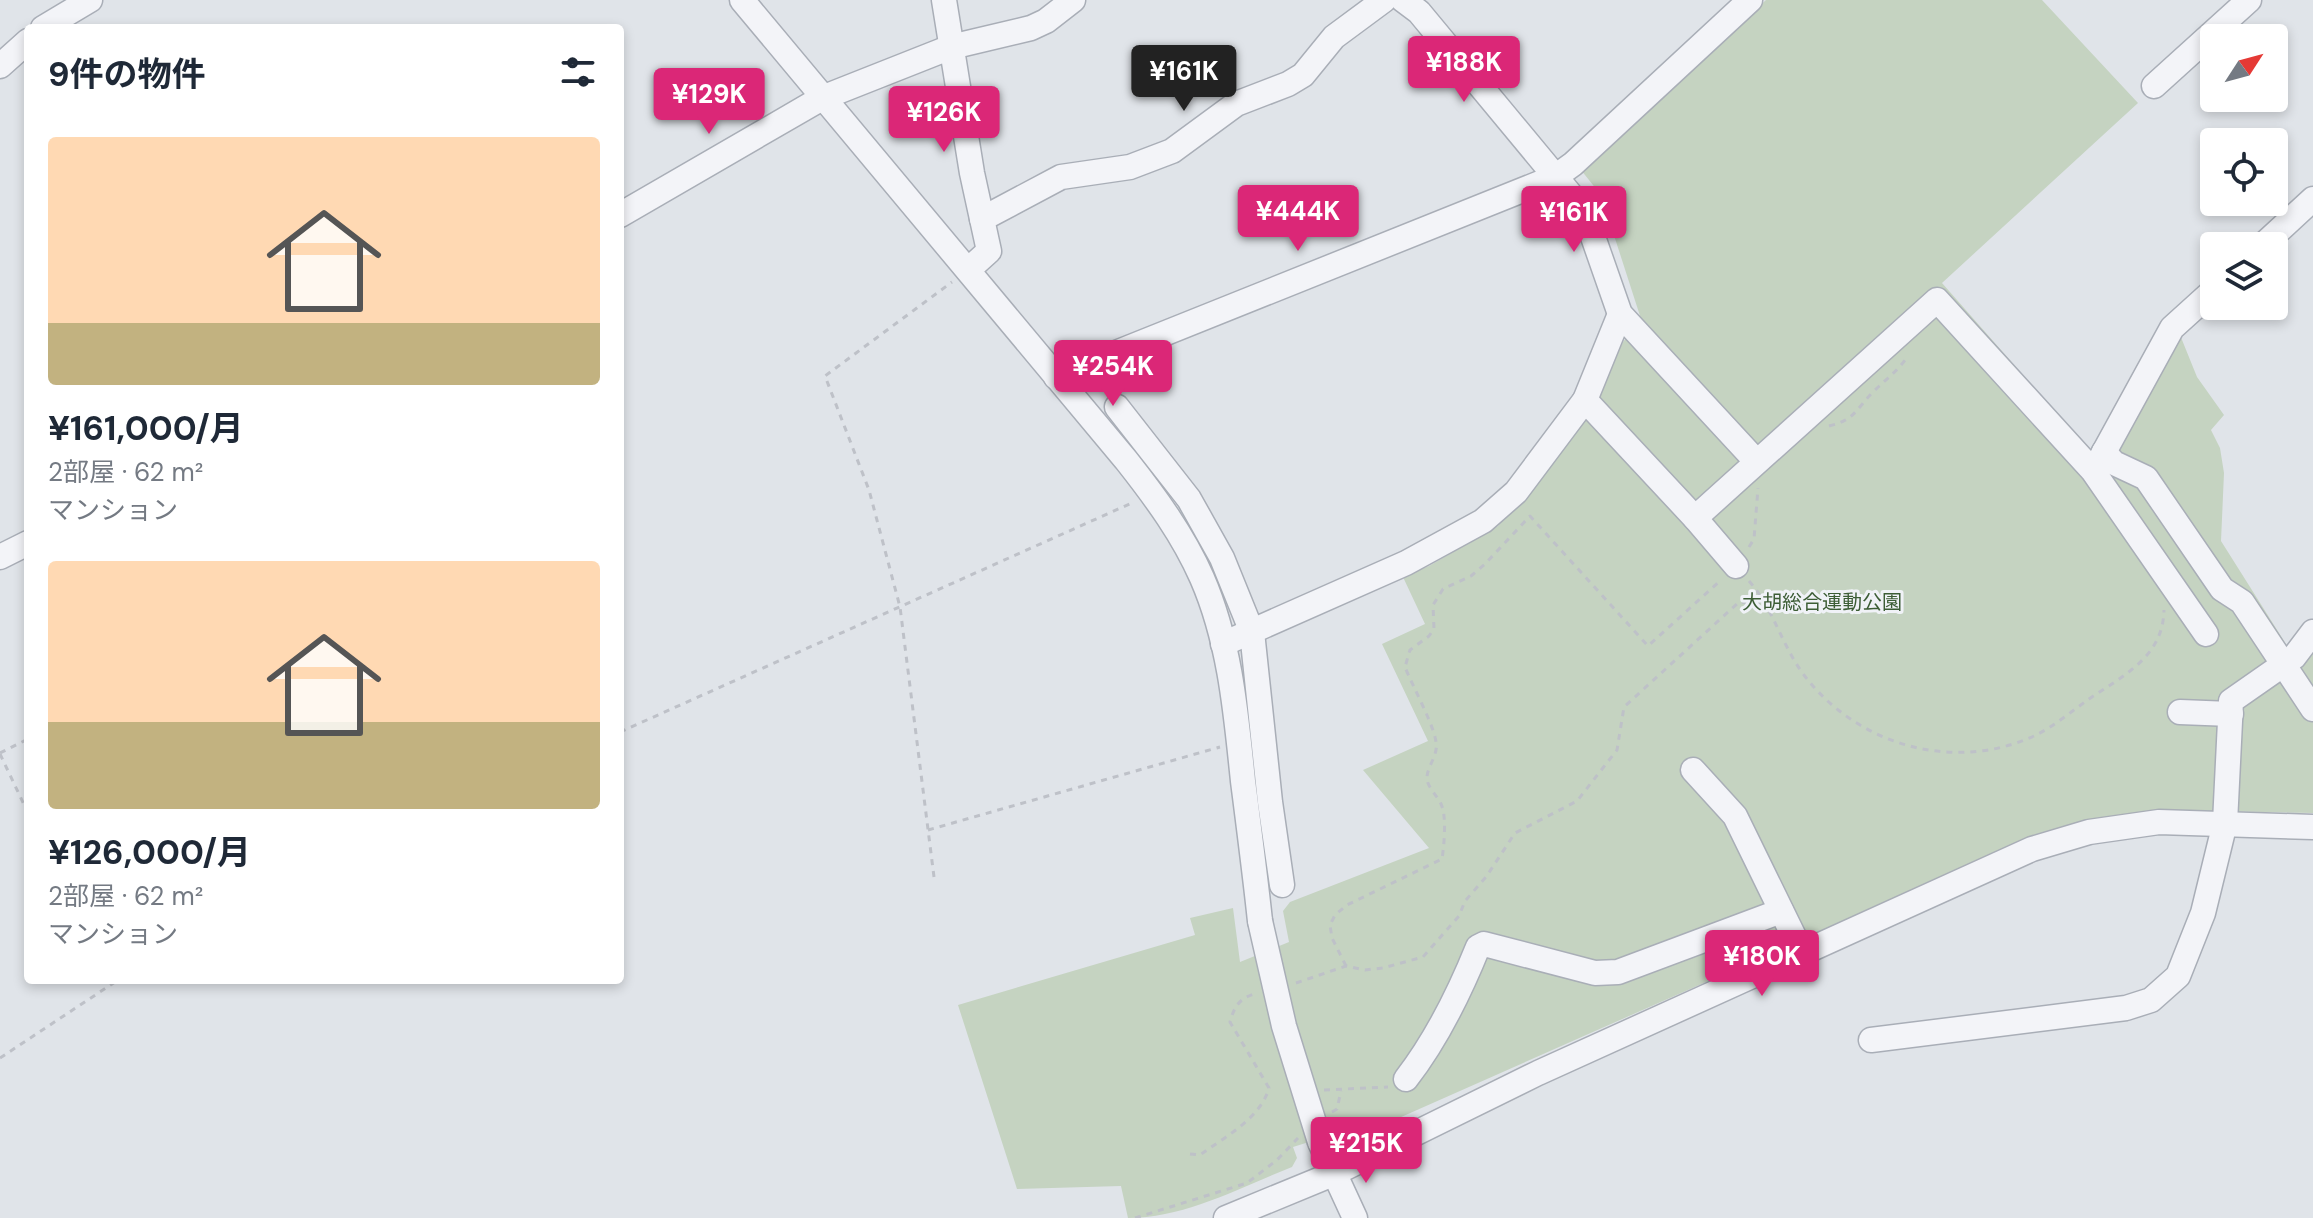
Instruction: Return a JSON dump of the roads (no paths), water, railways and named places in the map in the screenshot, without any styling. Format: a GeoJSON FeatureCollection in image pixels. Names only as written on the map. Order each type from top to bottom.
{"type":"FeatureCollection","features":[{"type":"Feature","properties":{"kind":"street"},"geometry":{"type":"LineString","coordinates":[[50,24],[90,0]]}},
{"type":"Feature","properties":{"kind":"street"},"geometry":{"type":"LineString","coordinates":[[742,0],[1126,460],[1167,514],[1203,581],[1223,644],[1239,743],[1282,885]]}},
{"type":"Feature","properties":{"kind":"street"},"geometry":{"type":"LineString","coordinates":[[944,0],[989,251],[968,270]]}},
{"type":"Feature","properties":{"kind":"street"},"geometry":{"type":"LineString","coordinates":[[624,213],[822,98],[951,47],[1031,28],[1046,21],[1073,0]]}},
{"type":"Feature","properties":{"kind":"street"},"geometry":{"type":"LineString","coordinates":[[982,219],[1061,177],[1130,167],[1172,151],[1236,104],[1303,75],[1334,37],[1384,0]]}},
{"type":"Feature","properties":{"kind":"street"},"geometry":{"type":"LineString","coordinates":[[1403,0],[1419,12],[1584,211],[1620,314],[1756,461]]}},
{"type":"Feature","properties":{"kind":"street"},"geometry":{"type":"LineString","coordinates":[[1056,377],[1555,177],[1573,164],[1750,0]]}},
{"type":"Feature","properties":{"kind":"street"},"geometry":{"type":"LineString","coordinates":[[2154,86],[2249,0]]}},
{"type":"Feature","properties":{"kind":"street"},"geometry":{"type":"LineString","coordinates":[[0,66],[24,45]]}},
{"type":"Feature","properties":{"kind":"street"},"geometry":{"type":"LineString","coordinates":[[2277,232],[2313,199]]}},
{"type":"Feature","properties":{"kind":"street"},"geometry":{"type":"LineString","coordinates":[[1695,518],[1937,300],[2099,462],[2206,634]]}},
{"type":"Feature","properties":{"kind":"street"},"geometry":{"type":"LineString","coordinates":[[2099,462],[2172,328],[2200,303]]}},
{"type":"Feature","properties":{"kind":"street"},"geometry":{"type":"LineString","coordinates":[[1223,644],[1406,563],[1483,521],[1516,492],[1585,400],[1620,314]]}},
{"type":"Feature","properties":{"kind":"street"},"geometry":{"type":"LineString","coordinates":[[1585,400],[1736,566]]}},
{"type":"Feature","properties":{"kind":"street"},"geometry":{"type":"LineString","coordinates":[[1117,407],[1189,499],[1222,558],[1252,632],[1260,921],[1310,1139],[1333,1174],[1355,1218]]}},
{"type":"Feature","properties":{"kind":"street"},"geometry":{"type":"LineString","coordinates":[[1126,460],[1146,445]]}},
{"type":"Feature","properties":{"kind":"street"},"geometry":{"type":"LineString","coordinates":[[2099,462],[2114,463],[2146,478],[2222,589],[2242,602],[2313,709]]}},
{"type":"Feature","properties":{"kind":"street"},"geometry":{"type":"LineString","coordinates":[[1167,514],[1189,499]]}},
{"type":"Feature","properties":{"kind":"street"},"geometry":{"type":"LineString","coordinates":[[0,557],[24,545]]}},
{"type":"Feature","properties":{"kind":"street"},"geometry":{"type":"LineString","coordinates":[[1871,1040],[2126,1008],[2151,1000],[2178,976],[2203,913],[2225,823],[2231,701],[2294,657],[2313,632]]}},
{"type":"Feature","properties":{"kind":"street"},"geometry":{"type":"LineString","coordinates":[[2180,712],[2231,714]]}},
{"type":"Feature","properties":{"kind":"street"},"geometry":{"type":"LineString","coordinates":[[1693,770],[1735,816],[1802,953]]}},
{"type":"Feature","properties":{"kind":"street"},"geometry":{"type":"LineString","coordinates":[[1226,1218],[1333,1174],[1538,1073],[2032,849],[2089,832],[2159,822],[2313,827]]}},
{"type":"Feature","properties":{"kind":"street"},"geometry":{"type":"LineString","coordinates":[[1406,1079],[1454,1006],[1478,947],[1484,944],[1595,973],[1618,972],[1781,911]]}},
{"type":"Feature","properties":{"kind":"park label","name":"大胡総合運動公園"},"geometry":{"type":"Point","coordinates":[1822,602]}}]}
